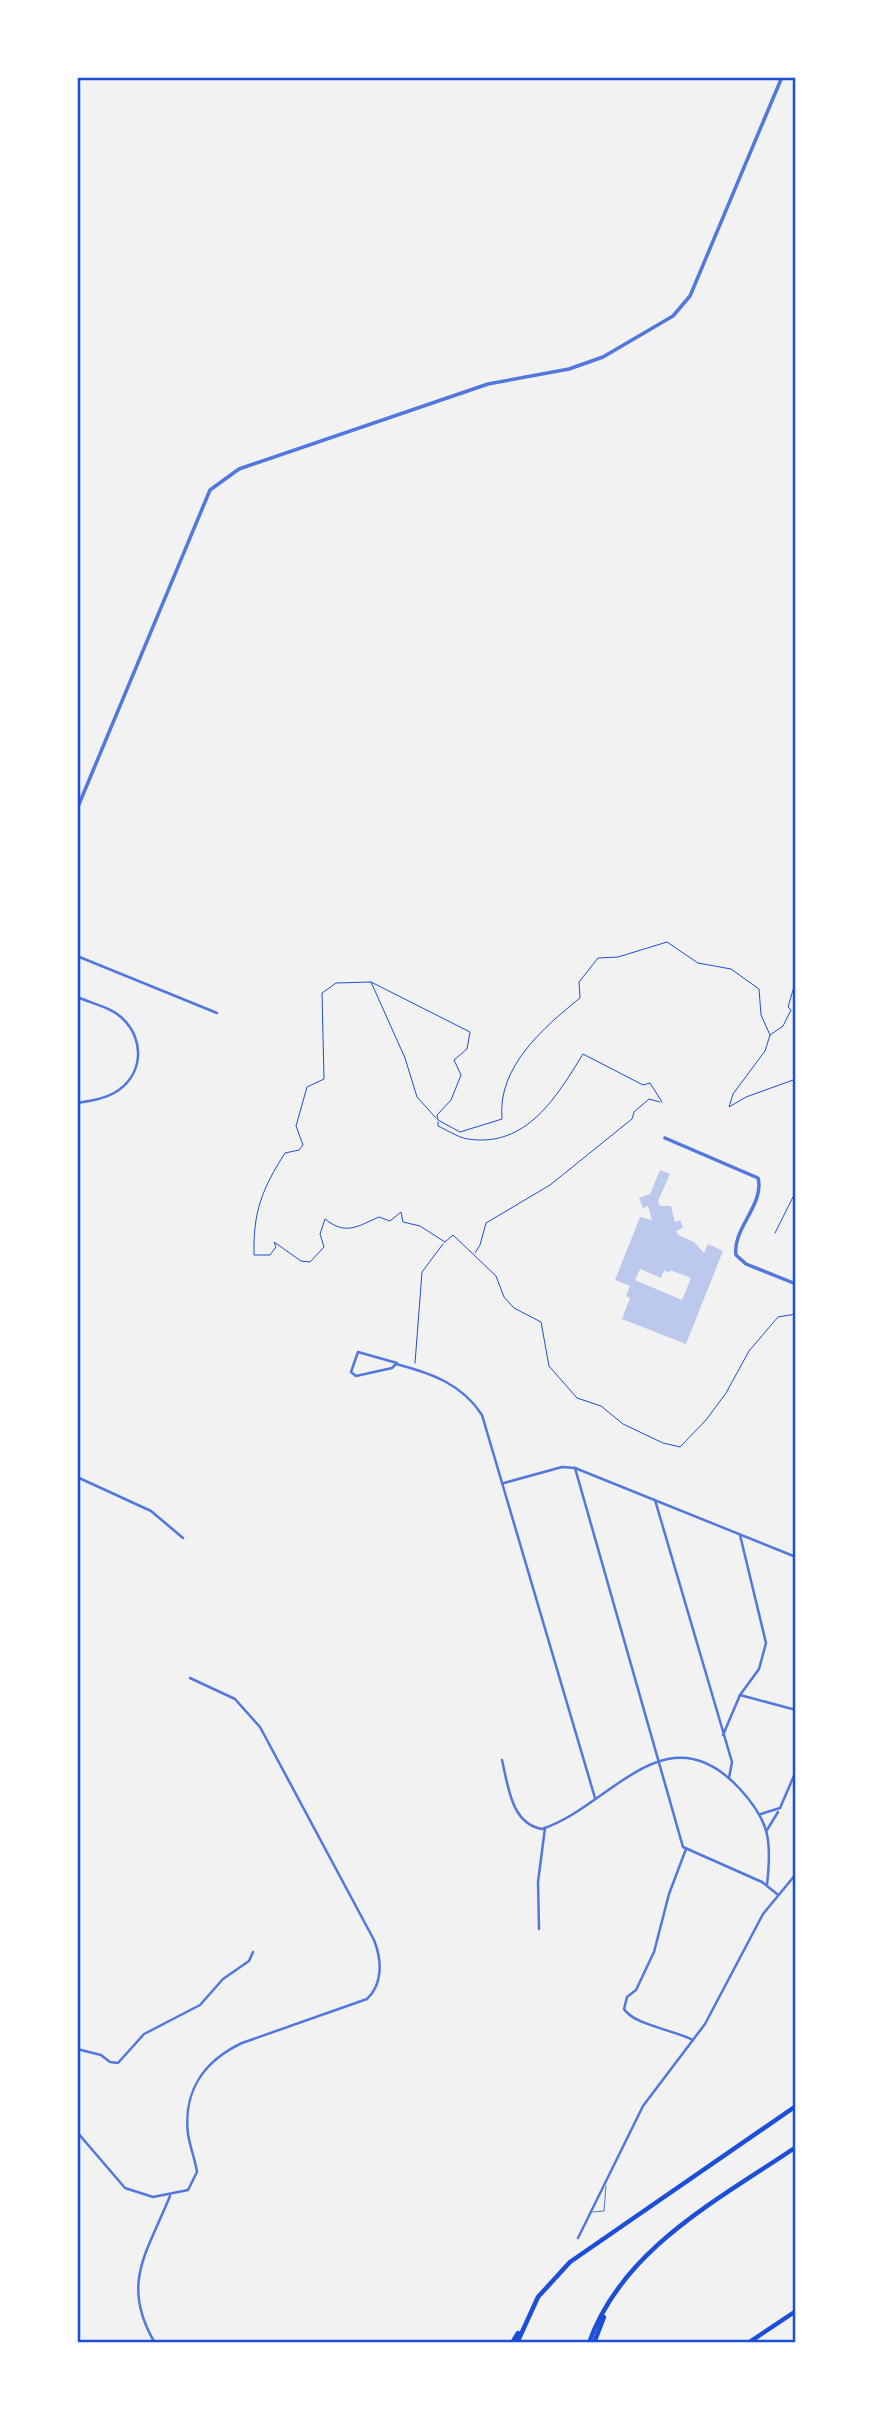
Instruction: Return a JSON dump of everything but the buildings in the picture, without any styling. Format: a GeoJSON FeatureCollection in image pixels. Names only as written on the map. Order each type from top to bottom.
{"type":"FeatureCollection","features":[{"type":"Feature","properties":{"kind":"main road"},"geometry":{"type":"LineString","coordinates":[[514,2343],[538,2297],[570,2262],[796,2106]]}},
{"type":"Feature","properties":{"kind":"main road"},"geometry":{"type":"LineString","coordinates":[[592,2343],[615,2294],[634,2268],[656,2246],[796,2147]]}},
{"type":"Feature","properties":{"kind":"main road"},"geometry":{"type":"LineString","coordinates":[[748,2343],[796,2311]]}},
{"type":"Feature","properties":{"kind":"street"},"geometry":{"type":"LineString","coordinates":[[77,809],[210,490],[239,469],[488,384],[569,369],[603,357],[673,316],[690,296],[782,77]]}},
{"type":"Feature","properties":{"kind":"street"},"geometry":{"type":"LineString","coordinates":[[77,956],[216,1013]]}},
{"type":"Feature","properties":{"kind":"street"},"geometry":{"type":"LineString","coordinates":[[77,997],[122,1018],[134,1035],[139,1056],[134,1074],[124,1086],[98,1099],[77,1103]]}},
{"type":"Feature","properties":{"kind":"street"},"geometry":{"type":"LineString","coordinates":[[665,1138],[758,1178],[759,1188],[737,1242],[736,1255],[746,1264],[796,1284]]}},
{"type":"Feature","properties":{"kind":"street"},"geometry":{"type":"LineString","coordinates":[[396,1364],[358,1376],[351,1372],[358,1352],[388,1359],[446,1381],[474,1403],[491,1436],[595,1798]]}},
{"type":"Feature","properties":{"kind":"street"},"geometry":{"type":"LineString","coordinates":[[504,1482],[562,1467],[575,1468],[796,1557]]}},
{"type":"Feature","properties":{"kind":"street"},"geometry":{"type":"LineString","coordinates":[[575,1468],[685,1849],[669,1894],[654,1952],[636,1990],[627,1997],[624,2009],[637,2020],[674,2030],[693,2040]]}},
{"type":"Feature","properties":{"kind":"street"},"geometry":{"type":"LineString","coordinates":[[77,1478],[151,1511],[183,1538]]}},
{"type":"Feature","properties":{"kind":"street"},"geometry":{"type":"LineString","coordinates":[[655,1500],[732,1766],[729,1779]]}},
{"type":"Feature","properties":{"kind":"street"},"geometry":{"type":"LineString","coordinates":[[723,1735],[740,1695],[759,1669],[766,1643],[740,1534]]}},
{"type":"Feature","properties":{"kind":"street"},"geometry":{"type":"LineString","coordinates":[[77,2132],[119,2184],[148,2196],[170,2196],[188,2190],[195,2179],[195,2164],[187,2125],[189,2098],[205,2068],[224,2051],[242,2043],[367,1999],[378,1982],[380,1969],[374,1940],[260,1727],[235,1699],[190,1678]]}},
{"type":"Feature","properties":{"kind":"street"},"geometry":{"type":"LineString","coordinates":[[740,1695],[796,1710]]}},
{"type":"Feature","properties":{"kind":"street"},"geometry":{"type":"LineString","coordinates":[[502,1760],[517,1811],[529,1825],[545,1828],[630,1774],[658,1760],[695,1760],[729,1779],[761,1814],[768,1830],[770,1856],[767,1885]]}},
{"type":"Feature","properties":{"kind":"street"},"geometry":{"type":"LineString","coordinates":[[768,1830],[796,1771]]}},
{"type":"Feature","properties":{"kind":"street"},"geometry":{"type":"LineString","coordinates":[[761,1814],[780,1808]]}},
{"type":"Feature","properties":{"kind":"street"},"geometry":{"type":"LineString","coordinates":[[539,1929],[538,1882],[545,1828]]}},
{"type":"Feature","properties":{"kind":"street"},"geometry":{"type":"LineString","coordinates":[[685,1849],[767,1885],[777,1894]]}},
{"type":"Feature","properties":{"kind":"street"},"geometry":{"type":"LineString","coordinates":[[578,2238],[643,2106],[715,2008],[763,1914],[796,1874]]}},
{"type":"Feature","properties":{"kind":"street"},"geometry":{"type":"LineString","coordinates":[[77,2049],[101,2054],[110,2062],[118,2063],[144,2034],[200,2006],[223,1979],[249,1961],[253,1952]]}},
{"type":"Feature","properties":{"kind":"street"},"geometry":{"type":"LineString","coordinates":[[155,2343],[139,2311],[136,2287],[170,2196]]}},
{"type":"Feature","properties":{"kind":"lane"},"geometry":{"type":"LineString","coordinates":[[592,2211],[600,2214],[604,2211],[606,2180]]}},
{"type":"Feature","properties":{"kind":"path"},"geometry":{"type":"LineString","coordinates":[[371,982],[405,1058],[417,1097],[438,1120],[460,1132],[502,1119],[501,1103],[517,1062],[541,1029],[580,998],[579,982],[598,958],[618,957],[667,942],[698,963],[731,969],[760,989],[761,1015],[770,1035]]}},
{"type":"Feature","properties":{"kind":"path"},"geometry":{"type":"LineString","coordinates":[[796,980],[788,1007],[791,1010],[783,1026],[770,1035],[765,1051],[733,1094],[729,1107],[746,1097],[796,1079]]}},
{"type":"Feature","properties":{"kind":"path"},"geometry":{"type":"LineString","coordinates":[[445,1242],[420,1226],[403,1222],[401,1212],[390,1221],[379,1217],[359,1228],[335,1227],[325,1219],[320,1234],[324,1247],[310,1262],[301,1261],[274,1242],[276,1247],[270,1255],[254,1255],[253,1225],[264,1186],[285,1153],[299,1150],[303,1145],[296,1126],[307,1087],[324,1079],[322,993],[336,983],[371,982],[470,1032],[467,1049],[454,1060],[461,1074],[451,1100],[437,1115],[438,1126],[468,1139],[503,1137],[528,1125],[551,1104],[583,1054],[643,1085],[650,1083],[662,1102],[649,1099],[634,1112],[632,1119],[550,1185],[486,1223],[480,1245],[474,1253]]}},
{"type":"Feature","properties":{"kind":"path"},"geometry":{"type":"LineString","coordinates":[[775,1233],[796,1191]]}},
{"type":"Feature","properties":{"kind":"path"},"geometry":{"type":"LineString","coordinates":[[415,1363],[422,1272],[453,1235],[496,1276],[504,1297],[514,1308],[541,1322],[549,1366],[577,1398],[601,1406],[623,1423],[663,1443],[680,1447],[713,1411],[749,1351],[778,1317],[796,1314]]}}]}
